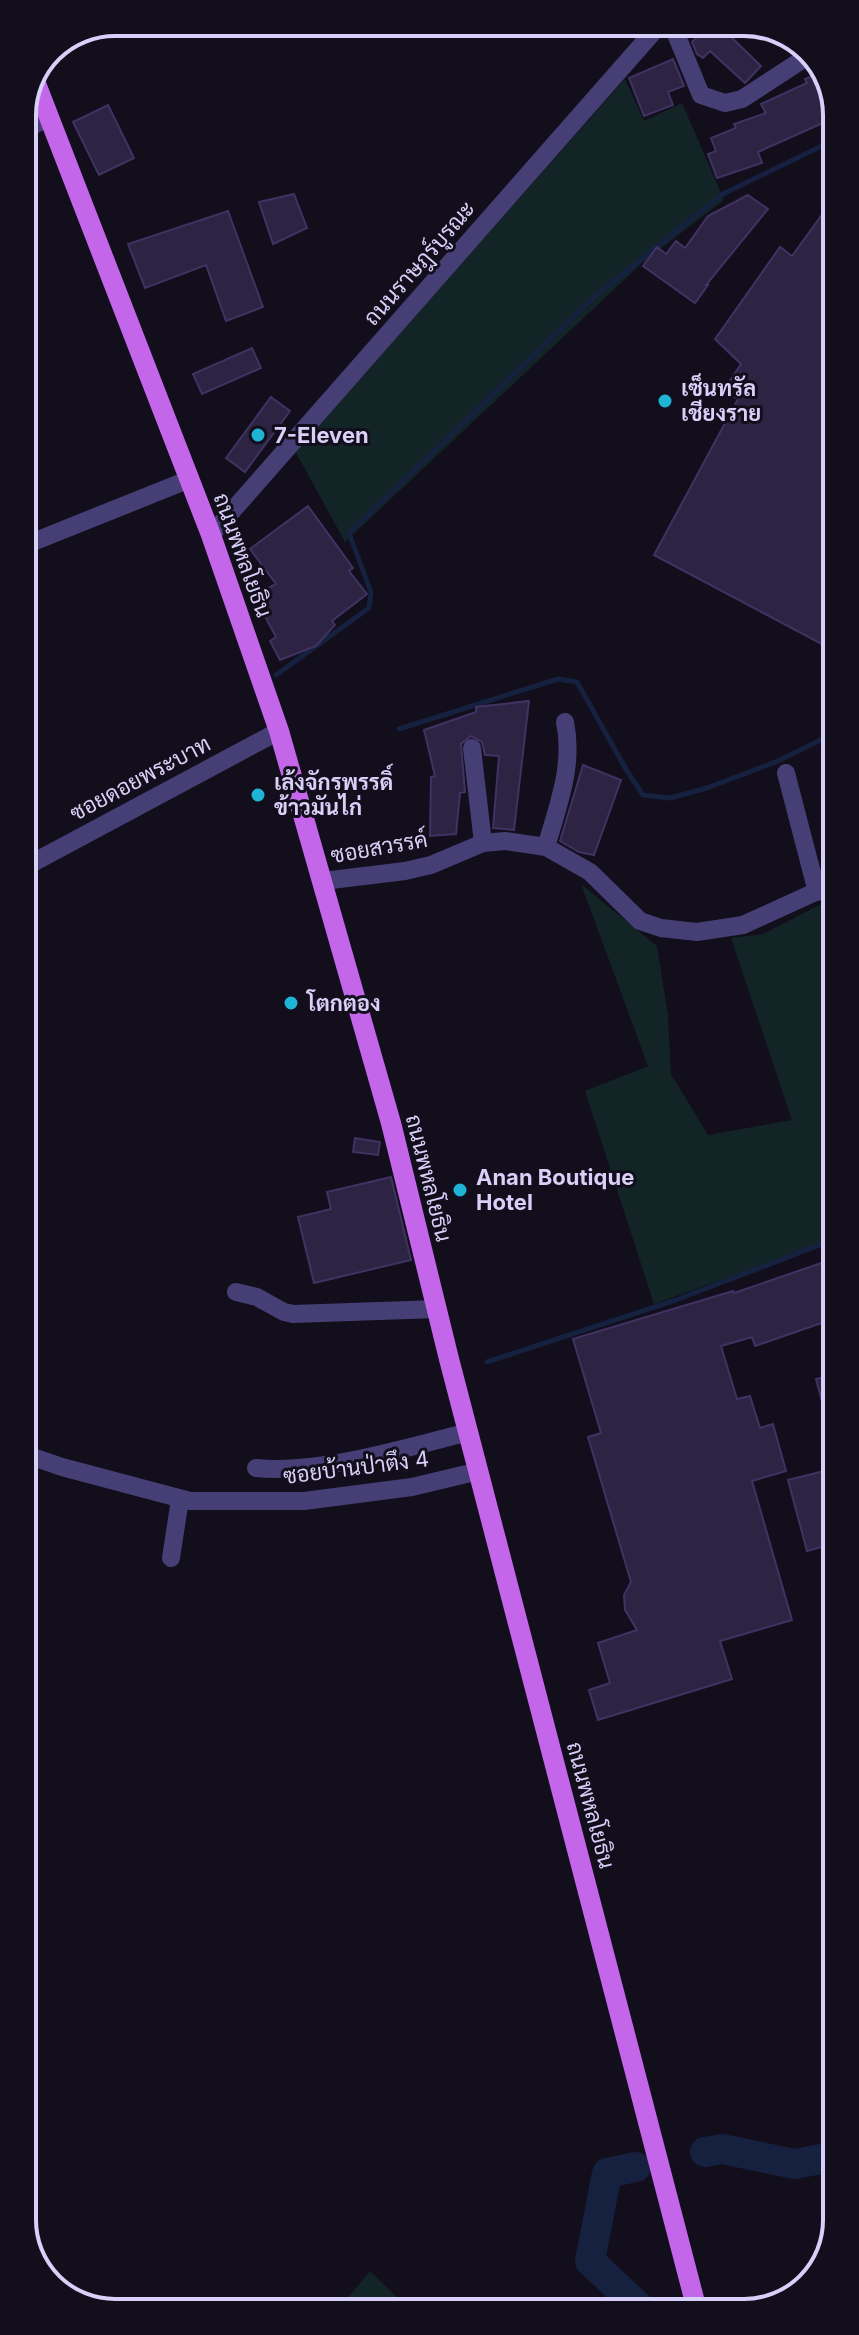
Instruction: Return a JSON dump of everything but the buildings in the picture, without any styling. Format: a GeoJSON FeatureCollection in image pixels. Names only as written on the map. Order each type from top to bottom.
{"type":"FeatureCollection","features":[{"type":"Feature","properties":{"kind":"main road","name":"ถนนพหลโยธิน"},"geometry":{"type":"LineString","coordinates":[[40,93],[190,479],[279,731],[391,1123],[694,2299]]}},
{"type":"Feature","properties":{"kind":"street","name":"ถนนราษฎร์บูรณะ"},"geometry":{"type":"LineString","coordinates":[[211,535],[650,36]]}},
{"type":"Feature","properties":{"kind":"street"},"geometry":{"type":"LineString","coordinates":[[677,36],[701,95],[725,103],[742,99],[801,61]]}},
{"type":"Feature","properties":{"kind":"street"},"geometry":{"type":"LineString","coordinates":[[36,124],[49,118]]}},
{"type":"Feature","properties":{"kind":"street"},"geometry":{"type":"LineString","coordinates":[[36,541],[190,479]]}},
{"type":"Feature","properties":{"kind":"street"},"geometry":{"type":"LineString","coordinates":[[546,847],[568,765],[565,722]]}},
{"type":"Feature","properties":{"kind":"street","name":"ซอยดอยพระบาท"},"geometry":{"type":"LineString","coordinates":[[36,861],[279,731]]}},
{"type":"Feature","properties":{"kind":"street"},"geometry":{"type":"LineString","coordinates":[[472,748],[483,843]]}},
{"type":"Feature","properties":{"kind":"street"},"geometry":{"type":"LineString","coordinates":[[786,773],[817,892]]}},
{"type":"Feature","properties":{"kind":"street","name":"ซอยสวรรค์"},"geometry":{"type":"LineString","coordinates":[[323,881],[405,871],[431,865],[483,843],[505,841],[546,847],[590,872],[640,921],[661,928],[697,932],[743,925],[823,889]]}},
{"type":"Feature","properties":{"kind":"street"},"geometry":{"type":"LineString","coordinates":[[236,1292],[257,1297],[293,1314],[437,1309]]}},
{"type":"Feature","properties":{"kind":"street"},"geometry":{"type":"LineString","coordinates":[[256,1468],[283,1470],[373,1456],[469,1432]]}},
{"type":"Feature","properties":{"kind":"street","name":"ซอยบ้านป่าตึง 4"},"geometry":{"type":"LineString","coordinates":[[36,1458],[185,1500],[304,1501],[412,1487],[479,1471]]}},
{"type":"Feature","properties":{"kind":"street"},"geometry":{"type":"LineString","coordinates":[[171,1558],[185,1500]]}},
{"type":"Feature","properties":{"kind":"shaded area"},"geometry":{"type":"Polygon","coordinates":[[[625,79],[644,121],[682,103],[724,200],[642,263],[345,542],[295,451],[625,79]]]}},
{"type":"Feature","properties":{"kind":"shaded area"},"geometry":{"type":"Polygon","coordinates":[[[581,884],[657,946],[668,1015],[671,1074],[708,1135],[792,1120],[731,938],[763,934],[823,903],[823,1243],[654,1304],[585,1091],[648,1066],[581,884]]]}},
{"type":"Feature","properties":{"kind":"shaded area"},"geometry":{"type":"Polygon","coordinates":[[[370,2271],[399,2299],[347,2299],[370,2271]]]}},
{"type":"Feature","properties":{"kind":"waterway"},"geometry":{"type":"LineString","coordinates":[[276,675],[369,608],[371,592],[349,533],[594,297],[723,194],[823,145]]}},
{"type":"Feature","properties":{"kind":"waterway"},"geometry":{"type":"LineString","coordinates":[[399,729],[558,679],[577,682],[643,795],[670,798],[707,788],[778,761],[823,739]]}},
{"type":"Feature","properties":{"kind":"waterway"},"geometry":{"type":"LineString","coordinates":[[487,1362],[676,1300],[823,1244]]}},
{"type":"Feature","properties":{"kind":"waterway"},"geometry":{"type":"LineString","coordinates":[[705,2152],[722,2149],[795,2164],[823,2159]]}},
{"type":"Feature","properties":{"kind":"waterway"},"geometry":{"type":"LineString","coordinates":[[630,2299],[590,2261],[607,2173],[636,2167]]}},
{"type":"Feature","properties":{"kind":"place","name":"เซ็นทรัล เชียงราย"},"geometry":{"type":"Point","coordinates":[665,401]}},
{"type":"Feature","properties":{"kind":"place","name":"7-Eleven"},"geometry":{"type":"Point","coordinates":[258,435]}},
{"type":"Feature","properties":{"kind":"place","name":"เล้งจักรพรรดิ์ ข้าวมันไก่"},"geometry":{"type":"Point","coordinates":[258,795]}},
{"type":"Feature","properties":{"kind":"place","name":"โตกตอง"},"geometry":{"type":"Point","coordinates":[291,1003]}},
{"type":"Feature","properties":{"kind":"place","name":"Anan Boutique Hotel"},"geometry":{"type":"Point","coordinates":[460,1190]}}]}
